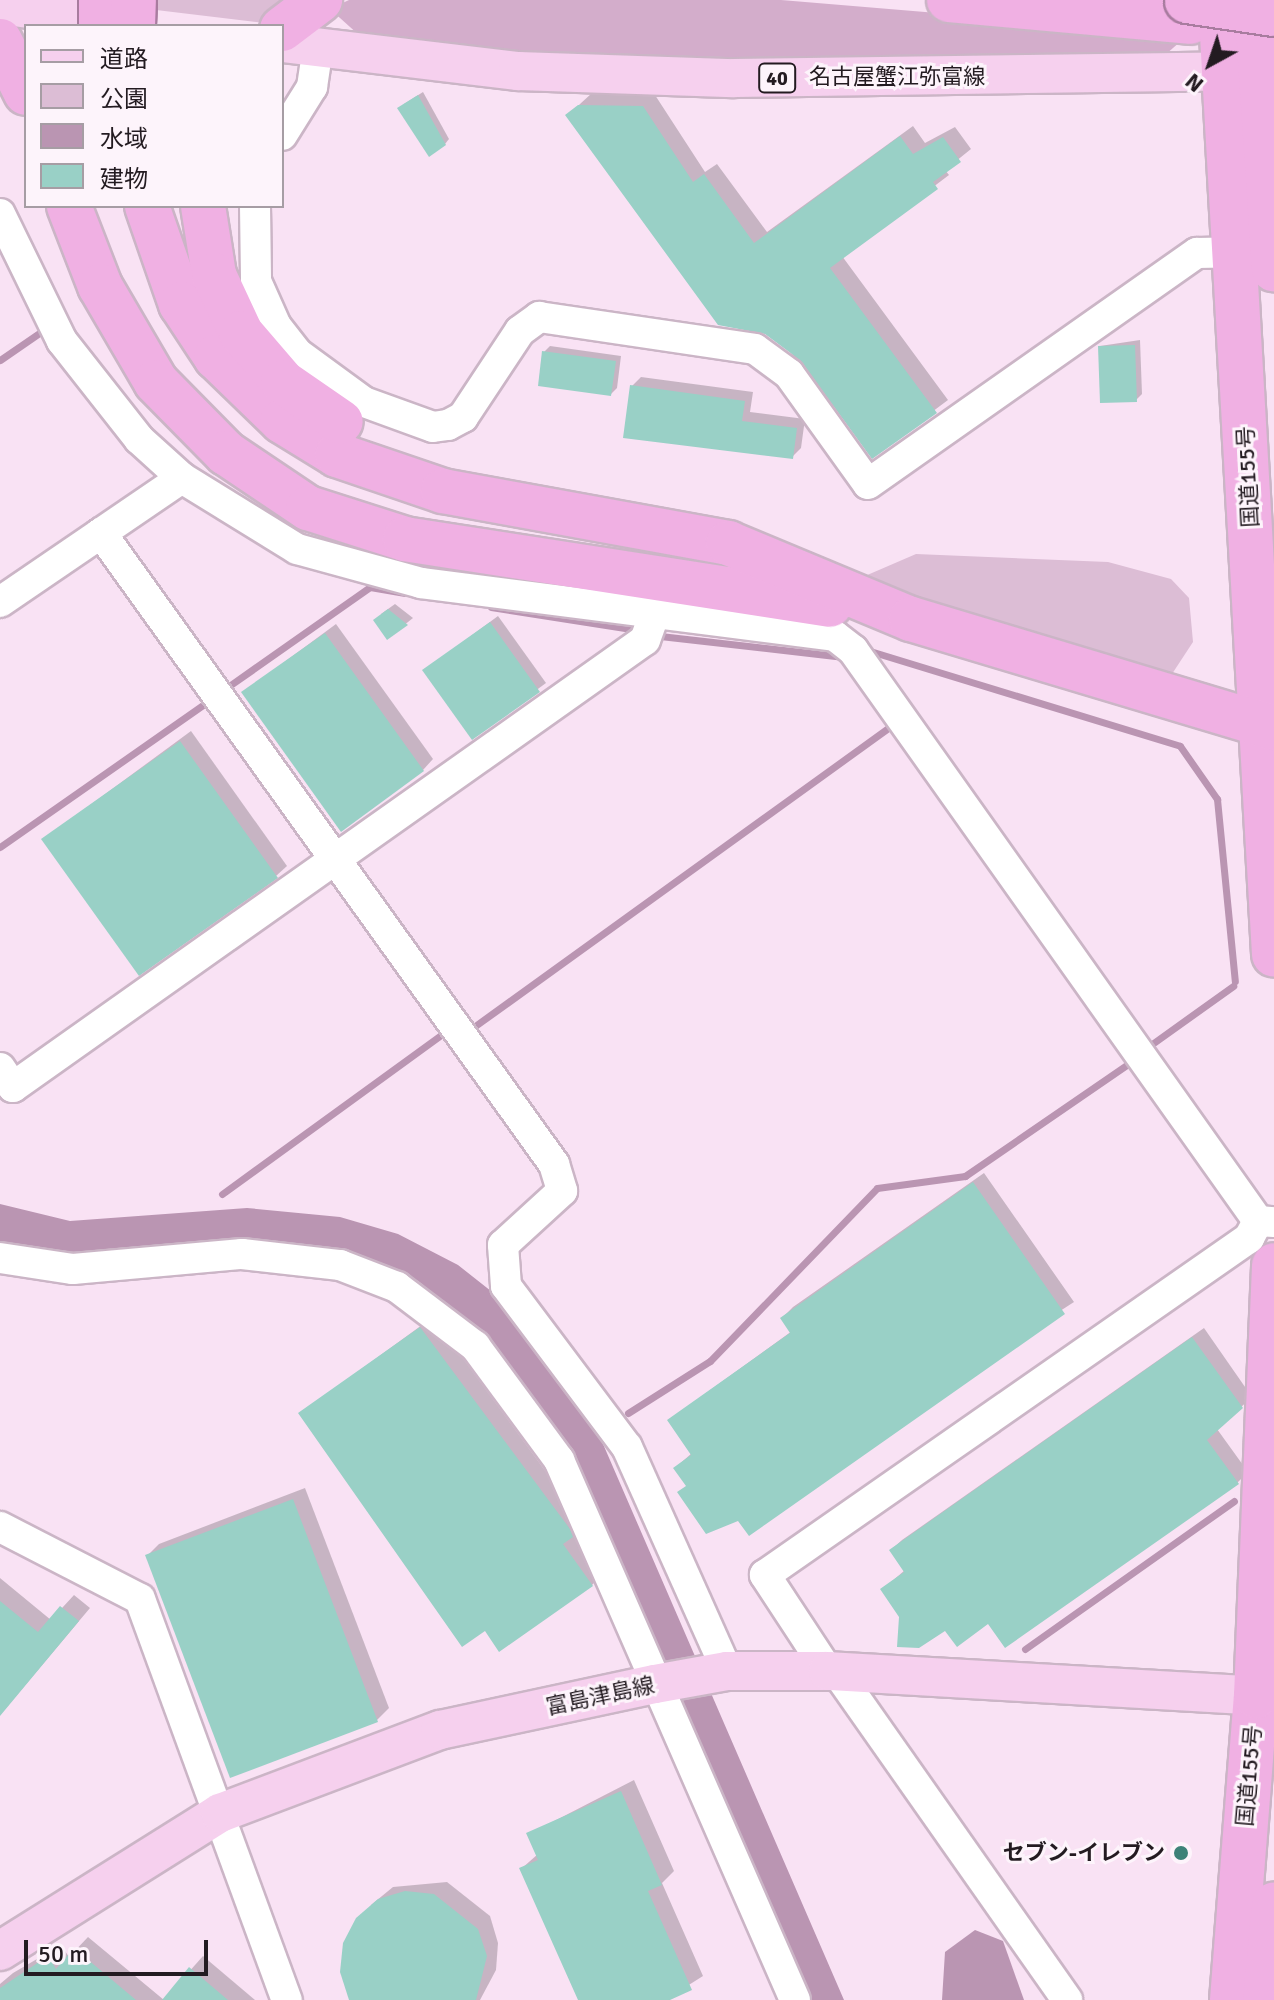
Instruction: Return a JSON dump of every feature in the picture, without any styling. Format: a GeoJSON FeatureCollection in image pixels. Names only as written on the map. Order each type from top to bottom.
{"type":"FeatureCollection","features":[{"type":"Feature","properties":{"kind":"highway"},"geometry":{"type":"LineString","coordinates":[[101,0],[101,24]]}},
{"type":"Feature","properties":{"kind":"highway"},"geometry":{"type":"LineString","coordinates":[[133,24],[134,0]]}},
{"type":"Feature","properties":{"kind":"highway"},"geometry":{"type":"LineString","coordinates":[[949,0],[1194,6],[1274,15]]}},
{"type":"Feature","properties":{"kind":"highway","name":"国道155号"},"geometry":{"type":"LineString","coordinates":[[1256,0],[1252,71],[1255,261],[1274,954]]}},
{"type":"Feature","properties":{"kind":"highway","name":"国道155号"},"geometry":{"type":"LineString","coordinates":[[1194,6],[1252,71]]}},
{"type":"Feature","properties":{"kind":"highway"},"geometry":{"type":"LineString","coordinates":[[70,208],[134,352],[177,408],[252,474],[370,532],[561,558],[911,619]]}},
{"type":"Feature","properties":{"kind":"highway"},"geometry":{"type":"LineString","coordinates":[[118,208],[161,324],[201,384],[252,435],[349,493],[561,558]]}},
{"type":"Feature","properties":{"kind":"highway"},"geometry":{"type":"LineString","coordinates":[[148,208],[168,275],[198,332],[282,421],[369,469],[564,515],[728,543],[911,619],[1268,728]]}},
{"type":"Feature","properties":{"kind":"highway"},"geometry":{"type":"LineString","coordinates":[[203,208],[206,248],[225,304],[260,358],[306,402],[436,468],[564,515]]}},
{"type":"Feature","properties":{"kind":"highway","name":"国道155号"},"geometry":{"type":"LineString","coordinates":[[1232,2000],[1265,1696],[1274,1265]]}},
{"type":"Feature","properties":{"kind":"highway"},"geometry":{"type":"LineString","coordinates":[[1265,2000],[1274,1904]]}},
{"type":"Feature","properties":{"kind":"main road"},"geometry":{"type":"LineString","coordinates":[[0,5],[135,24]]}},
{"type":"Feature","properties":{"kind":"main road","name":"名古屋蟹江弥富線"},"geometry":{"type":"LineString","coordinates":[[302,26],[518,71],[734,78],[1252,71]]}},
{"type":"Feature","properties":{"kind":"main road","name":"富島津島線"},"geometry":{"type":"LineString","coordinates":[[0,1951],[220,1813],[440,1730],[655,1684],[727,1671],[832,1671],[1265,1696]]}},
{"type":"Feature","properties":{"kind":"street"},"geometry":{"type":"LineString","coordinates":[[284,132],[312,87],[302,26]]}},
{"type":"Feature","properties":{"kind":"street"},"geometry":{"type":"LineString","coordinates":[[255,208],[256,281],[276,326],[297,353],[364,402],[433,427],[448,425],[463,417],[520,331],[539,317],[755,349],[789,374],[868,484],[1197,253],[1255,261]]}},
{"type":"Feature","properties":{"kind":"street"},"geometry":{"type":"LineString","coordinates":[[0,214],[62,341],[139,439],[182,478],[297,549],[363,572],[653,618],[835,636],[853,650],[1266,1222],[1249,1238],[765,1575],[1067,2000]]}},
{"type":"Feature","properties":{"kind":"street"},"geometry":{"type":"LineString","coordinates":[[0,602],[182,478]]}},
{"type":"Feature","properties":{"kind":"street"},"geometry":{"type":"LineString","coordinates":[[101,533],[560,1176],[562,1191],[554,1204],[503,1245],[506,1286],[627,1447],[727,1671]]}},
{"type":"Feature","properties":{"kind":"street"},"geometry":{"type":"LineString","coordinates":[[0,1068],[13,1087],[331,859],[645,640],[653,618]]}},
{"type":"Feature","properties":{"kind":"street"},"geometry":{"type":"LineString","coordinates":[[0,1258],[73,1269],[242,1254],[340,1265],[436,1312],[515,1394],[559,1460],[793,1994]]}},
{"type":"Feature","properties":{"kind":"street"},"geometry":{"type":"LineString","coordinates":[[0,1527],[140,1599],[287,2000]]}},
{"type":"Feature","properties":{"kind":"green space"},"geometry":{"type":"Polygon","coordinates":[[[73,0],[288,0],[265,23],[73,0]]]}},
{"type":"Feature","properties":{"kind":"green space"},"geometry":{"type":"Polygon","coordinates":[[[916,554],[1108,562],[1171,579],[1189,598],[1193,642],[1170,677],[916,603],[865,576],[916,554]]]}},
{"type":"Feature","properties":{"kind":"shaded area"},"geometry":{"type":"Polygon","coordinates":[[[349,0],[781,0],[1189,34],[1165,55],[917,63],[521,51],[360,36],[330,9],[349,0]]]}},
{"type":"Feature","properties":{"kind":"water"},"geometry":{"type":"Polygon","coordinates":[[[0,1204],[70,1221],[247,1208],[340,1217],[398,1234],[458,1265],[496,1295],[600,1437],[844,2000],[789,2000],[686,1717],[466,1320],[418,1281],[307,1246],[246,1239],[64,1255],[0,1244],[0,1204]]]}},
{"type":"Feature","properties":{"kind":"water"},"geometry":{"type":"Polygon","coordinates":[[[975,1930],[1003,1941],[1024,2000],[942,2000],[945,1952],[975,1930]]]}},
{"type":"Feature","properties":{"kind":"building"},"geometry":{"type":"Polygon","coordinates":[[[418,95],[446,145],[429,157],[397,108],[418,95]]]}},
{"type":"Feature","properties":{"kind":"building"},"geometry":{"type":"Polygon","coordinates":[[[578,105],[643,106],[693,182],[704,174],[754,243],[900,136],[913,154],[943,137],[961,162],[933,182],[938,189],[830,268],[937,413],[872,459],[800,360],[765,334],[718,325],[565,115],[578,105]]]}},
{"type":"Feature","properties":{"kind":"building"},"geometry":{"type":"Polygon","coordinates":[[[1135,345],[1137,402],[1100,403],[1098,346],[1135,345]]]}},
{"type":"Feature","properties":{"kind":"building"},"geometry":{"type":"Polygon","coordinates":[[[542,351],[616,361],[611,396],[538,386],[542,351]]]}},
{"type":"Feature","properties":{"kind":"building"},"geometry":{"type":"Polygon","coordinates":[[[630,385],[745,401],[742,421],[797,428],[793,459],[623,438],[630,385]]]}},
{"type":"Feature","properties":{"kind":"building"},"geometry":{"type":"Polygon","coordinates":[[[388,609],[408,625],[387,640],[373,620],[388,609]]]}},
{"type":"Feature","properties":{"kind":"building"},"geometry":{"type":"Polygon","coordinates":[[[490,622],[540,692],[472,740],[422,670],[490,622]]]}},
{"type":"Feature","properties":{"kind":"building"},"geometry":{"type":"Polygon","coordinates":[[[325,633],[424,771],[341,832],[241,692],[325,633]]]}},
{"type":"Feature","properties":{"kind":"building"},"geometry":{"type":"Polygon","coordinates":[[[180,741],[278,878],[139,976],[41,839],[180,741]]]}},
{"type":"Feature","properties":{"kind":"building"},"geometry":{"type":"Polygon","coordinates":[[[973,1182],[1065,1314],[749,1536],[738,1521],[706,1534],[677,1492],[686,1486],[673,1468],[691,1455],[667,1420],[790,1333],[780,1318],[973,1182]]]}},
{"type":"Feature","properties":{"kind":"building"},"geometry":{"type":"Polygon","coordinates":[[[420,1327],[570,1529],[573,1537],[563,1544],[593,1586],[499,1652],[485,1631],[462,1647],[298,1413],[420,1327]]]}},
{"type":"Feature","properties":{"kind":"building"},"geometry":{"type":"Polygon","coordinates":[[[1192,1337],[1243,1408],[1207,1440],[1239,1484],[1005,1648],[988,1624],[957,1647],[945,1631],[919,1648],[897,1647],[899,1617],[880,1589],[904,1572],[889,1550],[1192,1337]]]}},
{"type":"Feature","properties":{"kind":"building"},"geometry":{"type":"Polygon","coordinates":[[[293,1499],[378,1722],[230,1778],[145,1555],[293,1499]]]}},
{"type":"Feature","properties":{"kind":"building"},"geometry":{"type":"Polygon","coordinates":[[[0,1601],[38,1632],[60,1606],[79,1621],[0,1716],[0,1601]]]}},
{"type":"Feature","properties":{"kind":"building"},"geometry":{"type":"Polygon","coordinates":[[[621,1791],[662,1885],[648,1891],[692,1990],[670,2000],[578,2000],[519,1868],[538,1860],[526,1833],[621,1791]]]}},
{"type":"Feature","properties":{"kind":"building"},"geometry":{"type":"Polygon","coordinates":[[[405,1891],[434,1894],[478,1929],[487,1956],[476,2000],[349,2000],[340,1972],[343,1943],[356,1918],[378,1899],[405,1891]]]}},
{"type":"Feature","properties":{"kind":"building"},"geometry":{"type":"Polygon","coordinates":[[[74,1948],[136,2000],[0,2000],[0,1988],[48,1956],[56,1969],[74,1948]]]}},
{"type":"Feature","properties":{"kind":"building"},"geometry":{"type":"Polygon","coordinates":[[[189,1967],[228,2000],[162,2000],[189,1967]]]}},
{"type":"Feature","properties":{"kind":"waterway"},"geometry":{"type":"LineString","coordinates":[[0,360],[42,331]]}},
{"type":"Feature","properties":{"kind":"waterway"},"geometry":{"type":"LineString","coordinates":[[229,686],[370,587],[403,593]]}},
{"type":"Feature","properties":{"kind":"waterway"},"geometry":{"type":"LineString","coordinates":[[491,607],[631,629]]}},
{"type":"Feature","properties":{"kind":"waterway"},"geometry":{"type":"LineString","coordinates":[[660,636],[844,657]]}},
{"type":"Feature","properties":{"kind":"waterway"},"geometry":{"type":"LineString","coordinates":[[870,651],[1180,746],[1217,799],[1235,981]]}},
{"type":"Feature","properties":{"kind":"waterway"},"geometry":{"type":"LineString","coordinates":[[0,847],[207,702]]}},
{"type":"Feature","properties":{"kind":"waterway"},"geometry":{"type":"LineString","coordinates":[[475,1026],[891,726]]}},
{"type":"Feature","properties":{"kind":"waterway"},"geometry":{"type":"LineString","coordinates":[[1152,1044],[1233,986]]}},
{"type":"Feature","properties":{"kind":"waterway"},"geometry":{"type":"LineString","coordinates":[[222,1194],[441,1035]]}},
{"type":"Feature","properties":{"kind":"waterway"},"geometry":{"type":"LineString","coordinates":[[628,1413],[710,1361],[877,1188],[965,1176],[1128,1064]]}},
{"type":"Feature","properties":{"kind":"waterway"},"geometry":{"type":"LineString","coordinates":[[1025,1649],[1234,1501]]}},
{"type":"Feature","properties":{"kind":"place","name":"セブン-イレブン"},"geometry":{"type":"Point","coordinates":[1181,1853]}}]}
